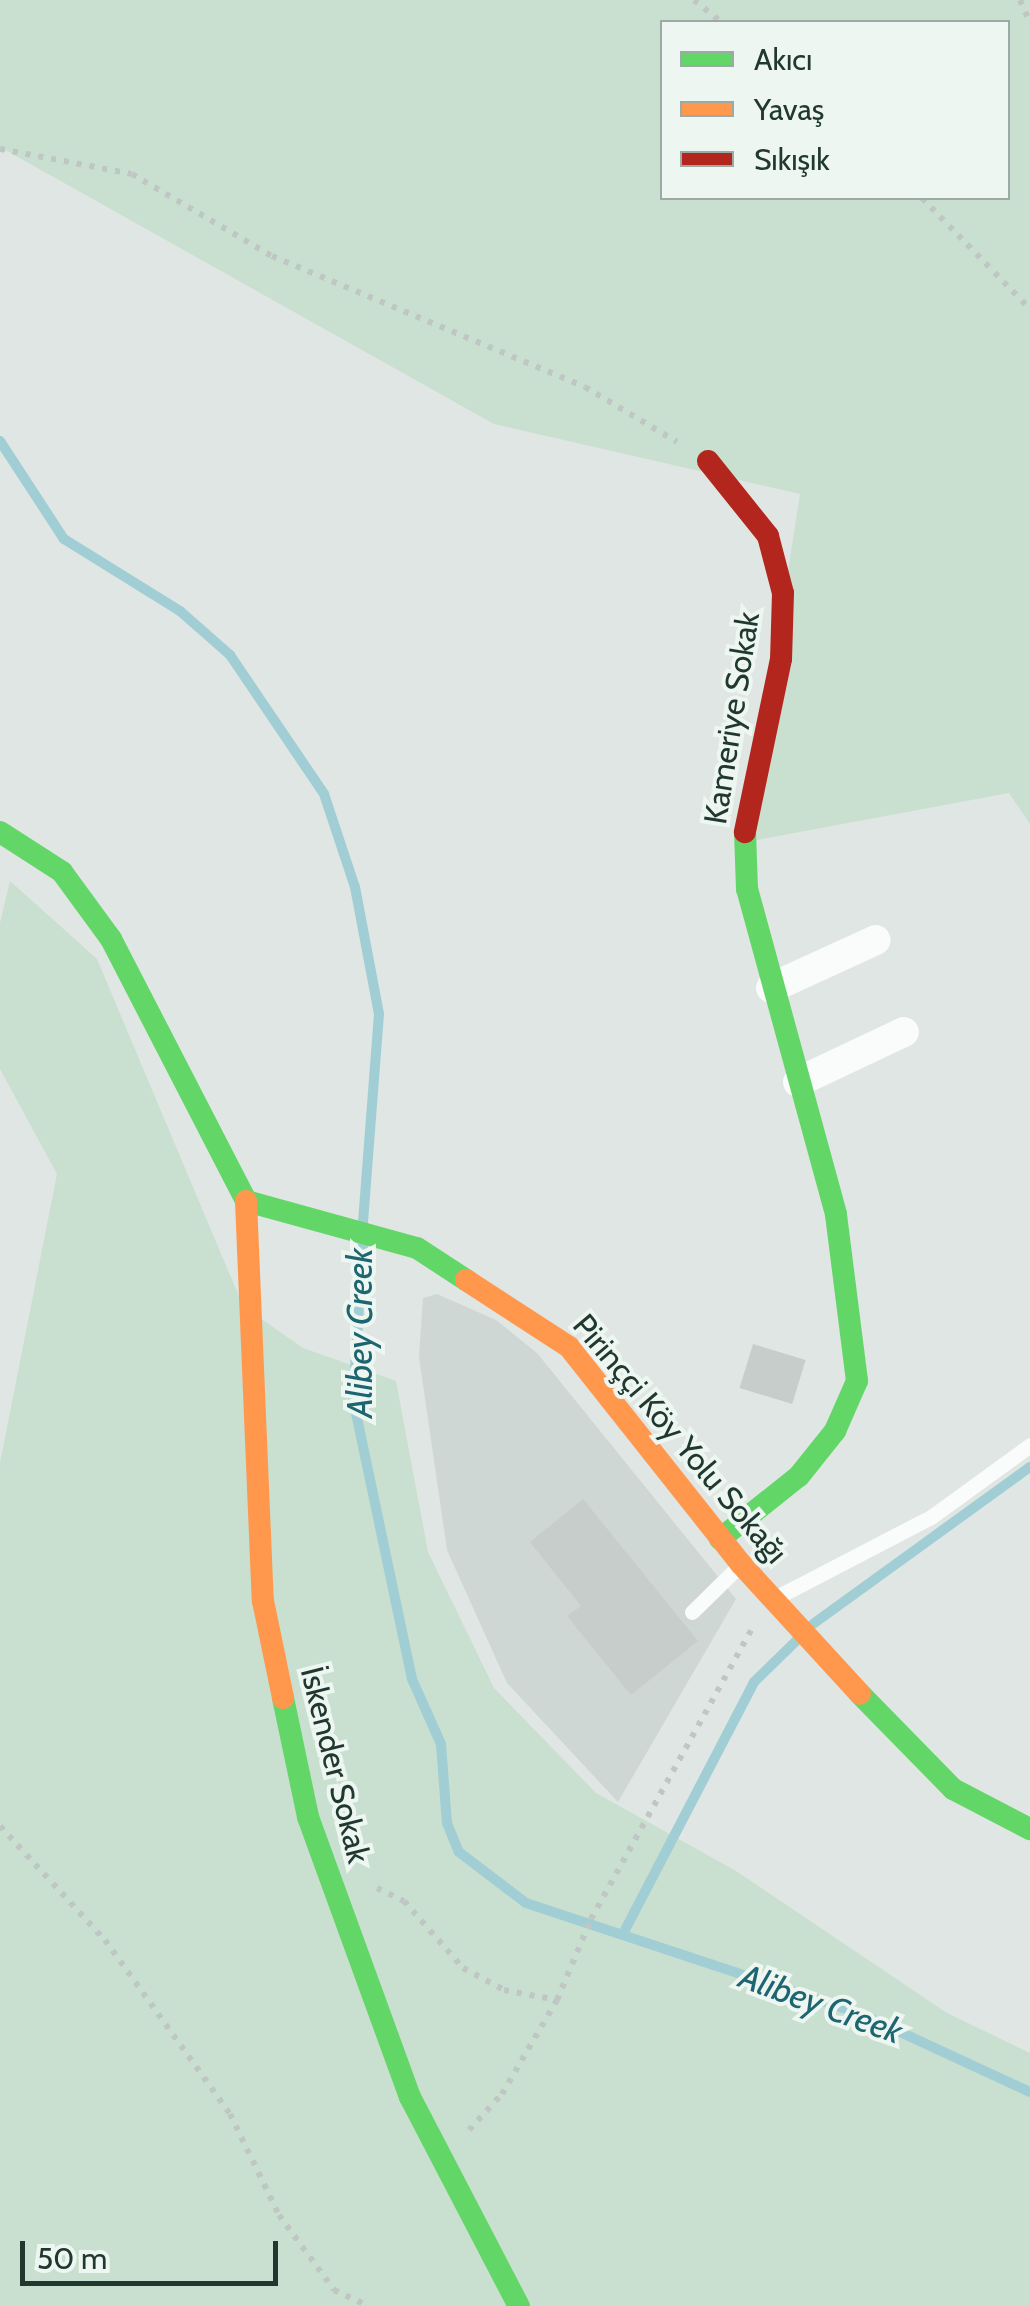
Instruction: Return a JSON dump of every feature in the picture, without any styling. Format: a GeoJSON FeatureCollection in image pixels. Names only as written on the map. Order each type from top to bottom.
{"type":"FeatureCollection","features":[{"type":"Feature","properties":{"kind":"street","name":"Kameriye Sokak"},"geometry":{"type":"LineString","coordinates":[[708,460],[768,536],[783,593],[781,659],[745,834],[747,888],[770,988],[836,1214],[857,1382],[835,1431],[799,1476],[720,1539]]}},
{"type":"Feature","properties":{"kind":"street"},"geometry":{"type":"LineString","coordinates":[[0,832],[62,872],[111,939],[246,1200]]}},
{"type":"Feature","properties":{"kind":"street"},"geometry":{"type":"LineString","coordinates":[[770,988],[876,940]]}},
{"type":"Feature","properties":{"kind":"street"},"geometry":{"type":"LineString","coordinates":[[798,1082],[904,1032]]}},
{"type":"Feature","properties":{"kind":"street","name":"Pirinççi Köy Yolu Sokağı"},"geometry":{"type":"LineString","coordinates":[[246,1200],[417,1248],[569,1347],[720,1539],[819,1650],[953,1789],[1030,1829]]}},
{"type":"Feature","properties":{"kind":"street","name":"İskender Sokak"},"geometry":{"type":"LineString","coordinates":[[246,1200],[250,1454],[267,1621],[308,1816],[367,1993],[442,2159],[519,2306]]}},
{"type":"Feature","properties":{"kind":"lane"},"geometry":{"type":"LineString","coordinates":[[770,1598],[804,1590],[931,1517],[1030,1445]]}},
{"type":"Feature","properties":{"kind":"lane"},"geometry":{"type":"LineString","coordinates":[[692,1612],[741,1564]]}},
{"type":"Feature","properties":{"kind":"path"},"geometry":{"type":"LineString","coordinates":[[694,0],[719,20]]}},
{"type":"Feature","properties":{"kind":"path"},"geometry":{"type":"LineString","coordinates":[[1020,0],[1030,22]]}},
{"type":"Feature","properties":{"kind":"path"},"geometry":{"type":"LineString","coordinates":[[0,149],[132,174],[272,256],[585,387],[708,460]]}},
{"type":"Feature","properties":{"kind":"path"},"geometry":{"type":"LineString","coordinates":[[924,200],[1030,309]]}},
{"type":"Feature","properties":{"kind":"path"},"geometry":{"type":"LineString","coordinates":[[442,2159],[502,2094],[557,2000],[610,1885],[770,1598]]}},
{"type":"Feature","properties":{"kind":"path"},"geometry":{"type":"LineString","coordinates":[[0,1826],[106,1940],[230,2114],[279,2214],[334,2290],[369,2306]]}},
{"type":"Feature","properties":{"kind":"path"},"geometry":{"type":"LineString","coordinates":[[371,1885],[404,1902],[463,1968],[504,1990],[557,2000]]}},
{"type":"Feature","properties":{"kind":"shaded area"},"geometry":{"type":"Polygon","coordinates":[[[437,1294],[496,1320],[537,1353],[736,1599],[618,1802],[507,1683],[447,1550],[419,1357],[423,1298],[437,1294]]]}},
{"type":"Feature","properties":{"kind":"green space"},"geometry":{"type":"Polygon","coordinates":[[[0,0],[1030,0],[1030,824],[1009,793],[746,842],[800,494],[494,424],[0,147],[0,0]]]}},
{"type":"Feature","properties":{"kind":"green space"},"geometry":{"type":"Polygon","coordinates":[[[10,881],[97,959],[243,1306],[303,1348],[396,1381],[428,1552],[494,1688],[596,1793],[736,1871],[947,2013],[1030,2053],[1030,2306],[0,2306],[0,1463],[57,1174],[0,1069],[0,923],[10,881]]]}},
{"type":"Feature","properties":{"kind":"building"},"geometry":{"type":"Polygon","coordinates":[[[753,1344],[806,1360],[792,1404],[740,1388],[753,1344]]]}},
{"type":"Feature","properties":{"kind":"building"},"geometry":{"type":"Polygon","coordinates":[[[583,1499],[698,1641],[631,1695],[567,1616],[581,1606],[530,1542],[583,1499]]]}},
{"type":"Feature","properties":{"kind":"waterway","name":"Alibey Creek"},"geometry":{"type":"LineString","coordinates":[[0,441],[64,539],[180,611],[230,655],[324,794],[355,887],[379,1014],[363,1223]]}},
{"type":"Feature","properties":{"kind":"waterway","name":"Alibey Creek"},"geometry":{"type":"LineString","coordinates":[[363,1245],[353,1399],[412,1679],[441,1744],[447,1823],[459,1852],[526,1903],[859,2013],[1030,2092]]}},
{"type":"Feature","properties":{"kind":"waterway"},"geometry":{"type":"LineString","coordinates":[[813,1624],[1030,1467]]}},
{"type":"Feature","properties":{"kind":"waterway"},"geometry":{"type":"LineString","coordinates":[[624,1932],[754,1682],[797,1640]]}},
{"type":"Feature","properties":{"kind":"traffic: fast"},"geometry":{"type":"LineString","coordinates":[[0,832],[62,872],[111,939],[246,1201],[417,1248],[466,1280]]}},
{"type":"Feature","properties":{"kind":"traffic: fast"},"geometry":{"type":"LineString","coordinates":[[720,1539],[799,1476],[835,1431],[857,1381],[836,1214],[747,889],[745,832]]}},
{"type":"Feature","properties":{"kind":"traffic: fast"},"geometry":{"type":"LineString","coordinates":[[860,1694],[953,1789],[1030,1829]]}},
{"type":"Feature","properties":{"kind":"traffic: fast"},"geometry":{"type":"LineString","coordinates":[[283,1698],[308,1817],[410,2097],[519,2306]]}},
{"type":"Feature","properties":{"kind":"traffic: slow"},"geometry":{"type":"LineString","coordinates":[[246,1201],[263,1601],[283,1698]]}},
{"type":"Feature","properties":{"kind":"traffic: slow"},"geometry":{"type":"LineString","coordinates":[[466,1280],[569,1347],[741,1564],[860,1694]]}},
{"type":"Feature","properties":{"kind":"traffic: jam"},"geometry":{"type":"LineString","coordinates":[[708,461],[768,536],[783,593],[781,659],[745,832]]}}]}
